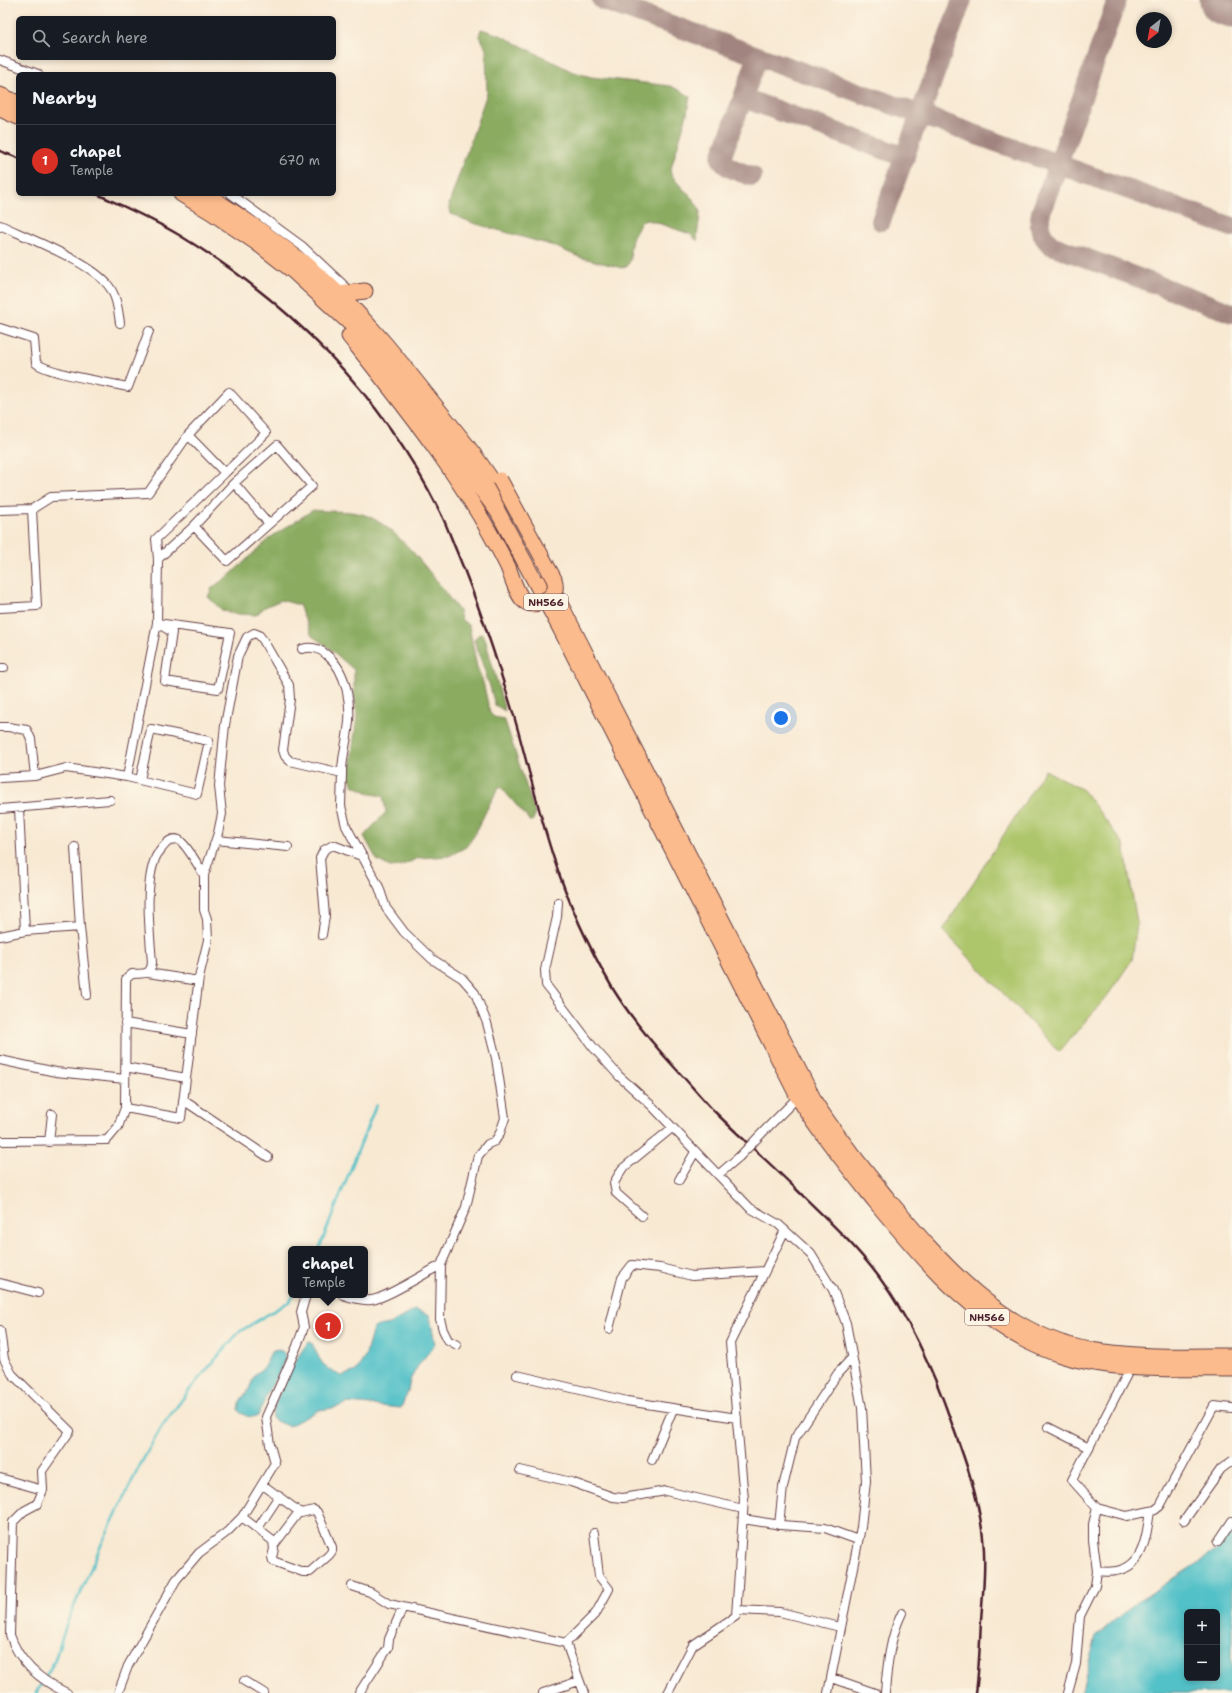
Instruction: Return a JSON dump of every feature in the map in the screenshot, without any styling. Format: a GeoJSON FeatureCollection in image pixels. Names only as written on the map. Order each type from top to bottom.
{"type":"FeatureCollection","features":[{"type":"Feature","properties":{"kind":"highway"},"geometry":{"type":"LineString","coordinates":[[0,95],[16,102]]}},
{"type":"Feature","properties":{"kind":"highway"},"geometry":{"type":"LineString","coordinates":[[0,109],[16,116]]}},
{"type":"Feature","properties":{"kind":"highway","name":"NH566"},"geometry":{"type":"LineString","coordinates":[[184,196],[257,243],[293,271],[336,310],[374,350],[418,403],[498,512],[560,628],[798,1097],[816,1126],[887,1215],[928,1263],[967,1301],[1010,1333],[1045,1350],[1087,1362],[1131,1367],[1232,1369]]}},
{"type":"Feature","properties":{"kind":"highway","name":"NH566"},"geometry":{"type":"LineString","coordinates":[[209,196],[351,292],[399,361],[465,443],[497,487],[524,532],[816,1104],[833,1131],[930,1250],[969,1288],[1003,1314],[1038,1334],[1062,1343],[1090,1350],[1151,1356],[1232,1356]]}},
{"type":"Feature","properties":{"kind":"highway"},"geometry":{"type":"LineString","coordinates":[[336,310],[345,331],[412,416],[457,479],[483,520],[521,597],[526,602],[534,604],[548,598],[554,590],[554,579],[500,480],[476,445],[402,349],[351,292]]}},
{"type":"Feature","properties":{"kind":"street"},"geometry":{"type":"LineString","coordinates":[[0,60],[33,72]]}},
{"type":"Feature","properties":{"kind":"street"},"geometry":{"type":"LineString","coordinates":[[234,196],[302,246],[351,292]]}},
{"type":"Feature","properties":{"kind":"street"},"geometry":{"type":"LineString","coordinates":[[0,227],[0,225],[61,254],[95,273],[108,285],[114,295],[120,323]]}},
{"type":"Feature","properties":{"kind":"street"},"geometry":{"type":"LineString","coordinates":[[0,328],[34,339],[36,363],[40,366],[52,371],[128,387],[149,331]]}},
{"type":"Feature","properties":{"kind":"street"},"geometry":{"type":"LineString","coordinates":[[0,510],[32,509],[50,497],[148,493],[188,435],[229,392],[266,434],[156,539],[158,559],[157,623],[127,777]]}},
{"type":"Feature","properties":{"kind":"street"},"geometry":{"type":"LineString","coordinates":[[188,435],[225,473]]}},
{"type":"Feature","properties":{"kind":"street"},"geometry":{"type":"LineString","coordinates":[[158,559],[194,526],[234,483],[277,445],[312,486],[227,560],[194,526]]}},
{"type":"Feature","properties":{"kind":"street"},"geometry":{"type":"LineString","coordinates":[[234,483],[269,524]]}},
{"type":"Feature","properties":{"kind":"street"},"geometry":{"type":"LineString","coordinates":[[0,608],[38,606],[32,509]]}},
{"type":"Feature","properties":{"kind":"street"},"geometry":{"type":"LineString","coordinates":[[157,623],[230,634],[218,689],[165,682],[172,632],[157,623]]}},
{"type":"Feature","properties":{"kind":"street"},"geometry":{"type":"LineString","coordinates":[[125,1108],[181,1118],[199,977],[208,940],[207,919],[204,910],[204,875],[216,840],[222,814],[219,786],[221,757],[238,656],[247,637],[254,633],[259,635],[289,685],[290,699],[283,750],[285,756],[290,761],[342,773]]}},
{"type":"Feature","properties":{"kind":"street"},"geometry":{"type":"LineString","coordinates":[[302,649],[309,646],[323,652],[333,659],[342,676],[350,707],[349,729],[342,762],[341,806],[346,826],[379,887],[386,908],[404,932],[432,959],[462,978],[475,993],[487,1023],[496,1058],[504,1118],[500,1133],[495,1141],[488,1144],[478,1156],[466,1207],[441,1265],[440,1319],[448,1340],[457,1345]]}},
{"type":"Feature","properties":{"kind":"street"},"geometry":{"type":"LineString","coordinates":[[0,727],[27,730],[31,739],[35,776]]}},
{"type":"Feature","properties":{"kind":"street"},"geometry":{"type":"LineString","coordinates":[[0,778],[35,776],[66,768],[127,777],[197,794],[209,741],[151,729],[140,780]]}},
{"type":"Feature","properties":{"kind":"street"},"geometry":{"type":"LineString","coordinates":[[0,809],[110,800]]}},
{"type":"Feature","properties":{"kind":"street"},"geometry":{"type":"LineString","coordinates":[[19,808],[25,931]]}},
{"type":"Feature","properties":{"kind":"street"},"geometry":{"type":"LineString","coordinates":[[148,973],[151,970],[152,963],[148,902],[152,868],[155,858],[167,842],[178,840],[185,846],[204,875]]}},
{"type":"Feature","properties":{"kind":"street"},"geometry":{"type":"LineString","coordinates":[[216,840],[288,847]]}},
{"type":"Feature","properties":{"kind":"street"},"geometry":{"type":"LineString","coordinates":[[322,935],[325,916],[320,858],[324,850],[333,845],[364,857]]}},
{"type":"Feature","properties":{"kind":"street"},"geometry":{"type":"LineString","coordinates":[[75,847],[80,927],[87,995]]}},
{"type":"Feature","properties":{"kind":"street"},"geometry":{"type":"LineString","coordinates":[[558,902],[557,917],[545,970],[546,985],[593,1047],[619,1076],[651,1105],[750,1208],[778,1224],[811,1254],[834,1290],[846,1322],[862,1408],[866,1481],[858,1540],[828,1693]]}},
{"type":"Feature","properties":{"kind":"street"},"geometry":{"type":"LineString","coordinates":[[0,936],[25,931],[80,927]]}},
{"type":"Feature","properties":{"kind":"street"},"geometry":{"type":"LineString","coordinates":[[0,1141],[49,1142],[107,1140],[118,1127],[125,1108],[126,979],[132,974],[148,973],[192,980],[196,980],[199,977]]}},
{"type":"Feature","properties":{"kind":"street"},"geometry":{"type":"LineString","coordinates":[[125,1023],[192,1034]]}},
{"type":"Feature","properties":{"kind":"street"},"geometry":{"type":"LineString","coordinates":[[0,1060],[56,1072],[125,1079]]}},
{"type":"Feature","properties":{"kind":"street"},"geometry":{"type":"LineString","coordinates":[[125,1067],[186,1078]]}},
{"type":"Feature","properties":{"kind":"street"},"geometry":{"type":"LineString","coordinates":[[718,1175],[739,1157],[798,1097],[804,1082]]}},
{"type":"Feature","properties":{"kind":"street"},"geometry":{"type":"LineString","coordinates":[[183,1100],[268,1157]]}},
{"type":"Feature","properties":{"kind":"street"},"geometry":{"type":"LineString","coordinates":[[49,1142],[52,1114]]}},
{"type":"Feature","properties":{"kind":"street"},"geometry":{"type":"LineString","coordinates":[[642,1216],[616,1193],[614,1183],[622,1169],[672,1128]]}},
{"type":"Feature","properties":{"kind":"street"},"geometry":{"type":"LineString","coordinates":[[679,1180],[695,1152]]}},
{"type":"Feature","properties":{"kind":"street"},"geometry":{"type":"LineString","coordinates":[[668,1693],[692,1645],[736,1616],[744,1498],[730,1343],[785,1230]]}},
{"type":"Feature","properties":{"kind":"street"},"geometry":{"type":"LineString","coordinates":[[352,1298],[372,1300],[391,1292],[441,1265]]}},
{"type":"Feature","properties":{"kind":"street"},"geometry":{"type":"LineString","coordinates":[[609,1329],[622,1278],[632,1265],[660,1268],[692,1276],[765,1271]]}},
{"type":"Feature","properties":{"kind":"street"},"geometry":{"type":"LineString","coordinates":[[0,1283],[38,1293]]}},
{"type":"Feature","properties":{"kind":"street"},"geometry":{"type":"LineString","coordinates":[[118,1693],[128,1666],[176,1580],[199,1554],[242,1518],[275,1463],[270,1445],[266,1417],[304,1327],[301,1312],[305,1298]]}},
{"type":"Feature","properties":{"kind":"street"},"geometry":{"type":"LineString","coordinates":[[0,1330],[4,1359],[12,1374],[70,1431],[42,1471],[43,1490],[37,1504],[24,1511],[13,1522],[10,1635],[19,1656],[33,1672],[55,1688],[66,1693]]}},
{"type":"Feature","properties":{"kind":"street"},"geometry":{"type":"LineString","coordinates":[[779,1525],[783,1487],[795,1438],[838,1373],[852,1358]]}},
{"type":"Feature","properties":{"kind":"street"},"geometry":{"type":"LineString","coordinates":[[1131,1367],[1072,1480],[1097,1508],[1127,1516],[1150,1511],[1160,1506],[1214,1406],[1232,1408]]}},
{"type":"Feature","properties":{"kind":"street"},"geometry":{"type":"LineString","coordinates":[[517,1375],[626,1402],[737,1418]]}},
{"type":"Feature","properties":{"kind":"street"},"geometry":{"type":"LineString","coordinates":[[652,1460],[673,1409]]}},
{"type":"Feature","properties":{"kind":"street"},"geometry":{"type":"LineString","coordinates":[[1048,1427],[1089,1448]]}},
{"type":"Feature","properties":{"kind":"street"},"geometry":{"type":"LineString","coordinates":[[1184,1521],[1221,1470],[1232,1461]]}},
{"type":"Feature","properties":{"kind":"street"},"geometry":{"type":"LineString","coordinates":[[520,1470],[570,1482],[613,1497],[623,1498],[666,1492],[743,1509]]}},
{"type":"Feature","properties":{"kind":"street"},"geometry":{"type":"LineString","coordinates":[[0,1478],[43,1490]]}},
{"type":"Feature","properties":{"kind":"street"},"geometry":{"type":"LineString","coordinates":[[262,1485],[299,1512]]}},
{"type":"Feature","properties":{"kind":"street"},"geometry":{"type":"LineString","coordinates":[[258,1528],[279,1496]]}},
{"type":"Feature","properties":{"kind":"street"},"geometry":{"type":"LineString","coordinates":[[1068,1693],[1076,1664],[1080,1616],[1095,1586],[1096,1571],[1093,1540],[1097,1508]]}},
{"type":"Feature","properties":{"kind":"street"},"geometry":{"type":"LineString","coordinates":[[242,1518],[258,1528],[274,1541],[273,1561],[303,1572],[310,1572],[332,1551],[332,1547],[317,1512],[314,1510],[299,1512],[274,1545]]}},
{"type":"Feature","properties":{"kind":"street"},"geometry":{"type":"LineString","coordinates":[[1096,1571],[1111,1573],[1124,1569],[1137,1560],[1144,1548],[1150,1511]]}},
{"type":"Feature","properties":{"kind":"street"},"geometry":{"type":"LineString","coordinates":[[743,1519],[779,1525],[825,1528],[858,1540]]}},
{"type":"Feature","properties":{"kind":"street"},"geometry":{"type":"LineString","coordinates":[[1218,1542],[1232,1521]]}},
{"type":"Feature","properties":{"kind":"street"},"geometry":{"type":"LineString","coordinates":[[566,1643],[596,1613],[609,1589],[599,1576],[594,1532]]}},
{"type":"Feature","properties":{"kind":"street"},"geometry":{"type":"LineString","coordinates":[[352,1586],[370,1592],[389,1604],[403,1608],[566,1643]]}},
{"type":"Feature","properties":{"kind":"street"},"geometry":{"type":"LineString","coordinates":[[359,1693],[388,1648],[389,1639],[403,1608]]}},
{"type":"Feature","properties":{"kind":"street"},"geometry":{"type":"LineString","coordinates":[[737,1610],[780,1612],[840,1627]]}},
{"type":"Feature","properties":{"kind":"street"},"geometry":{"type":"LineString","coordinates":[[886,1693],[887,1671],[896,1626],[902,1613]]}},
{"type":"Feature","properties":{"kind":"street"},"geometry":{"type":"LineString","coordinates":[[566,1643],[584,1693]]}},
{"type":"Feature","properties":{"kind":"street"},"geometry":{"type":"LineString","coordinates":[[832,1678],[875,1693]]}},
{"type":"Feature","properties":{"kind":"street"},"geometry":{"type":"LineString","coordinates":[[244,1681],[264,1693]]}},
{"type":"Feature","properties":{"kind":"street"},"geometry":{"type":"LineString","coordinates":[[543,1693],[580,1681]]}},
{"type":"Feature","properties":{"kind":"green space"},"geometry":{"type":"Polygon","coordinates":[[[481,29],[500,35],[571,71],[591,77],[671,86],[690,96],[687,114],[670,172],[699,208],[700,215],[697,241],[690,234],[655,222],[647,220],[641,222],[632,239],[630,251],[631,258],[628,265],[622,268],[579,257],[554,246],[473,223],[451,214],[449,204],[487,93],[486,48],[479,35],[481,29]]]}},
{"type":"Feature","properties":{"kind":"green space"},"geometry":{"type":"Polygon","coordinates":[[[313,510],[356,513],[376,520],[403,541],[416,555],[459,611],[461,619],[469,626],[477,667],[483,682],[490,713],[494,717],[504,719],[506,724],[535,813],[533,821],[530,821],[500,786],[474,836],[466,847],[449,856],[419,858],[400,866],[390,867],[377,860],[364,836],[386,812],[383,796],[371,794],[353,785],[349,777],[357,716],[354,694],[354,670],[328,647],[312,636],[299,605],[281,600],[265,607],[256,615],[238,614],[223,611],[208,597],[212,588],[231,574],[271,537],[313,510]]]}},
{"type":"Feature","properties":{"kind":"green space"},"geometry":{"type":"Polygon","coordinates":[[[478,635],[484,635],[505,711],[495,705],[474,640],[478,635]]]}},
{"type":"Feature","properties":{"kind":"green space"},"geometry":{"type":"Polygon","coordinates":[[[1045,770],[1083,790],[1124,845],[1137,923],[1132,960],[1108,995],[1059,1052],[943,930],[1045,770]]]}},
{"type":"Feature","properties":{"kind":"water"},"geometry":{"type":"Polygon","coordinates":[[[416,1310],[430,1316],[435,1344],[418,1366],[410,1380],[408,1391],[401,1408],[349,1403],[334,1408],[319,1410],[289,1426],[272,1418],[276,1401],[286,1378],[309,1342],[312,1343],[323,1364],[330,1370],[342,1376],[356,1371],[365,1357],[373,1329],[377,1326],[391,1323],[416,1310]]]}},
{"type":"Feature","properties":{"kind":"water"},"geometry":{"type":"Polygon","coordinates":[[[277,1350],[282,1351],[286,1356],[258,1416],[249,1417],[244,1415],[238,1409],[240,1401],[249,1389],[255,1374],[263,1369],[271,1352],[277,1350]]]}},
{"type":"Feature","properties":{"kind":"water"},"geometry":{"type":"Polygon","coordinates":[[[1232,1532],[1232,1693],[1081,1693],[1096,1636],[1130,1607],[1216,1551],[1232,1532]]]}},
{"type":"Feature","properties":{"kind":"waterway"},"geometry":{"type":"LineString","coordinates":[[320,1246],[376,1105]]}},
{"type":"Feature","properties":{"kind":"waterway"},"geometry":{"type":"LineString","coordinates":[[36,1693],[54,1662],[68,1620],[103,1541],[140,1465],[162,1426],[191,1388],[239,1332],[290,1301],[292,1298]]}},
{"type":"Feature","properties":{"kind":"taxiway"},"geometry":{"type":"LineString","coordinates":[[602,0],[1232,227]]}},
{"type":"Feature","properties":{"kind":"taxiway"},"geometry":{"type":"LineString","coordinates":[[881,221],[962,0]]}},
{"type":"Feature","properties":{"kind":"taxiway"},"geometry":{"type":"LineString","coordinates":[[1117,0],[1041,212],[1040,226],[1042,234],[1051,245],[1232,313]]}},
{"type":"Feature","properties":{"kind":"taxiway"},"geometry":{"type":"LineString","coordinates":[[752,176],[726,165],[721,158],[758,56]]}},
{"type":"Feature","properties":{"kind":"taxiway"},"geometry":{"type":"LineString","coordinates":[[743,98],[905,157]]}},
{"type":"Feature","properties":{"kind":"runway"},"geometry":{"type":"LineString","coordinates":[[1225,0],[1232,2]]}},
{"type":"Feature","properties":{"kind":"railway"},"geometry":{"type":"LineString","coordinates":[[0,151],[16,157]]}},
{"type":"Feature","properties":{"kind":"railway"},"geometry":{"type":"LineString","coordinates":[[101,196],[149,218],[220,261],[295,321],[329,354],[361,390],[390,428],[416,468],[444,520],[480,612],[514,716],[542,821],[565,890],[587,941],[613,989],[650,1040],[712,1109],[851,1243],[891,1294],[912,1330],[930,1367],[967,1466],[981,1523],[984,1548],[984,1569],[976,1693]]}},
{"type":"Feature","properties":{"kind":"place","name":"chapel"},"geometry":{"type":"Point","coordinates":[328,1326]}}]}
